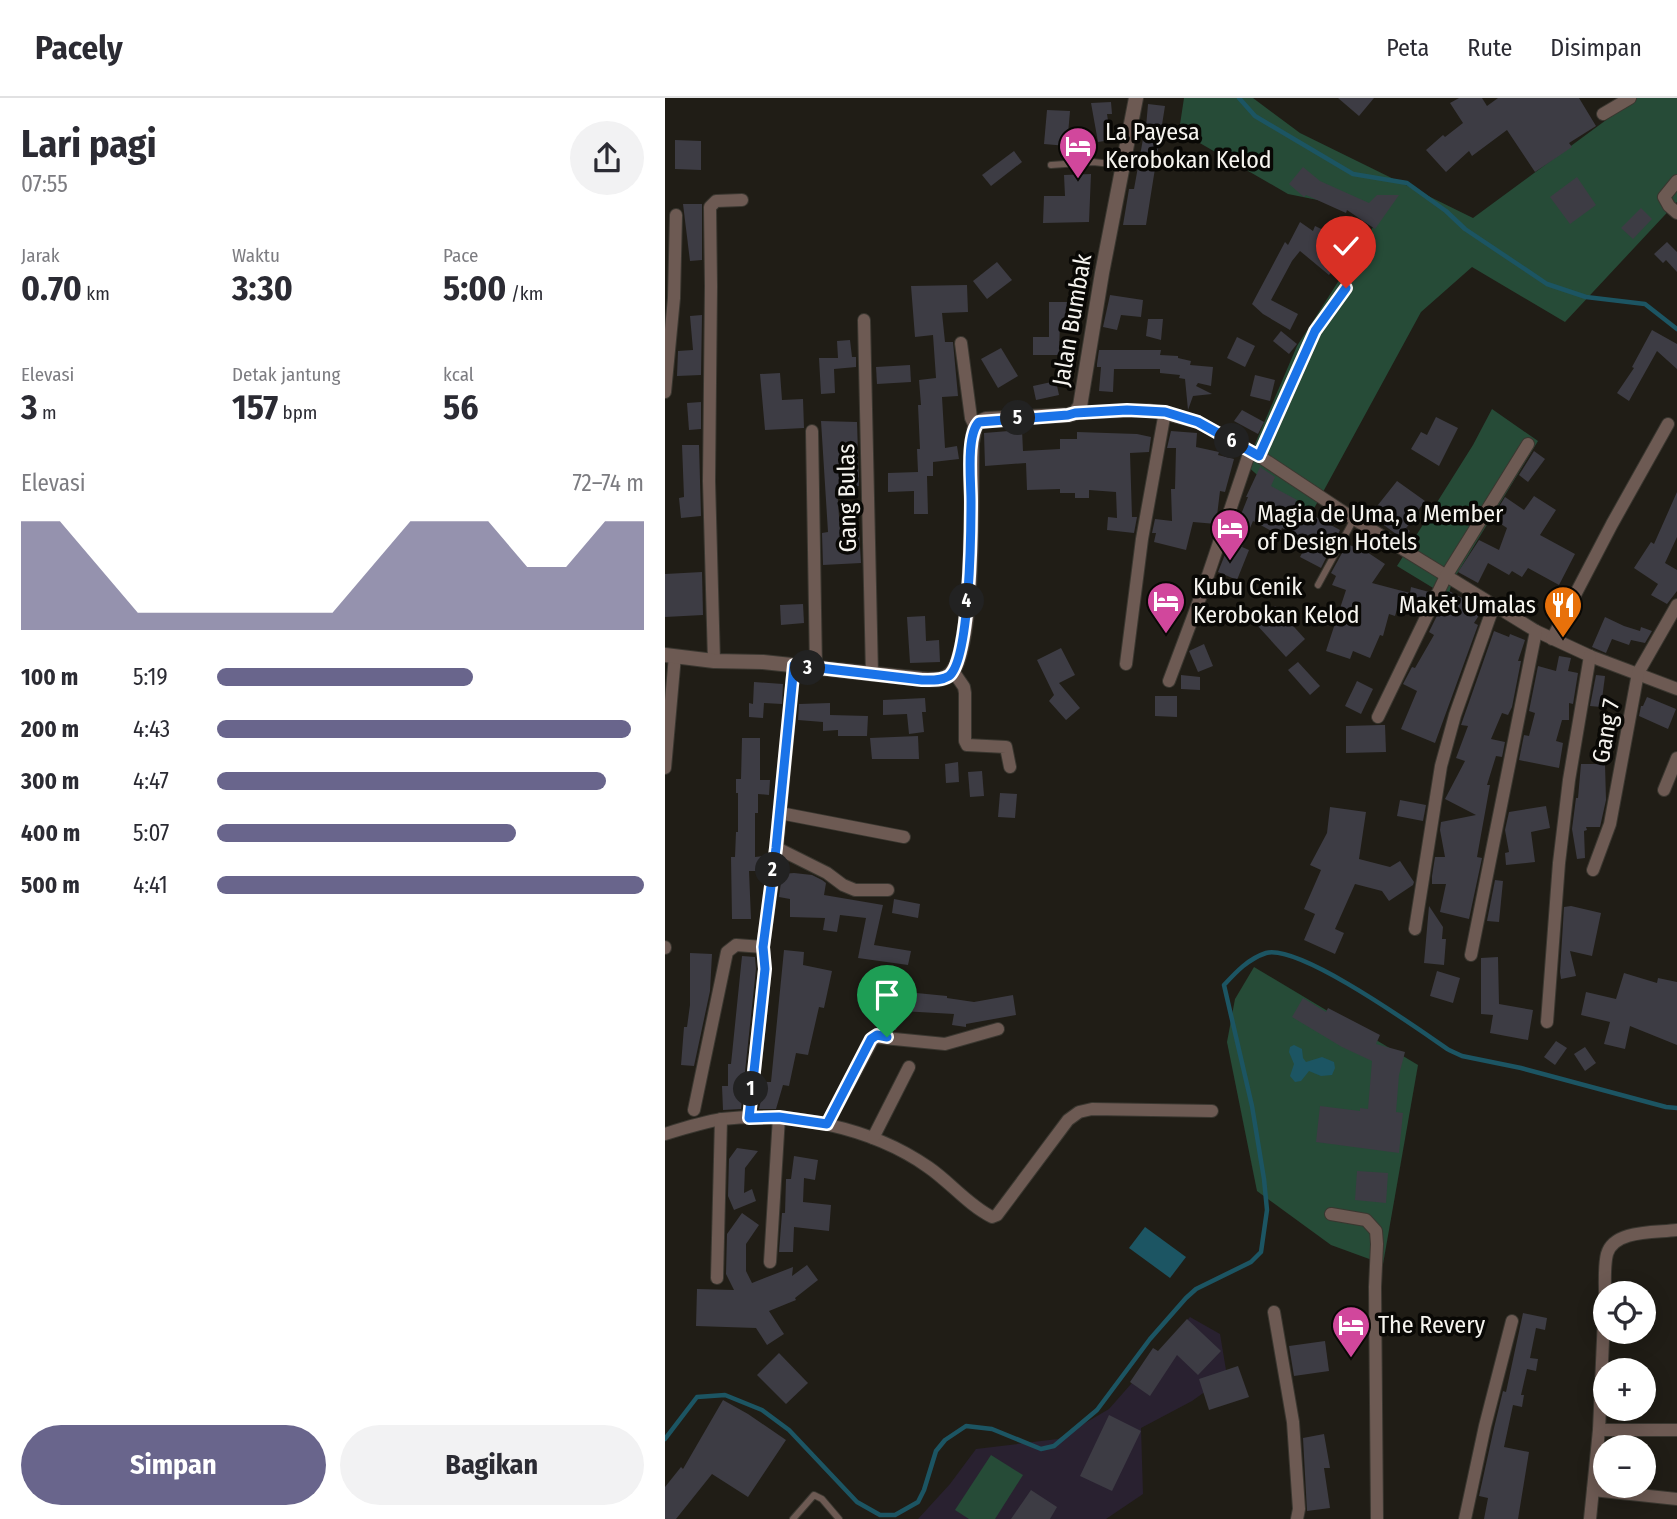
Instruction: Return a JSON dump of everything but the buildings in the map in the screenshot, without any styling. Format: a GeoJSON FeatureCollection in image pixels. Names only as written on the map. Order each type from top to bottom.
{"type":"FeatureCollection","features":[{"type":"Feature","properties":{"kind":"street","name":"Jalan Bumbak"},"geometry":{"type":"LineString","coordinates":[[975,426],[986,419],[1068,415],[1075,413],[1080,406],[1102,273],[1136,98]]}},
{"type":"Feature","properties":{"kind":"street"},"geometry":{"type":"LineString","coordinates":[[1603,114],[1630,98]]}},
{"type":"Feature","properties":{"kind":"street"},"geometry":{"type":"LineString","coordinates":[[1677,181],[1664,195],[1677,213]]}},
{"type":"Feature","properties":{"kind":"street"},"geometry":{"type":"LineString","coordinates":[[714,661],[709,481],[712,286],[710,206],[716,201],[742,200]]}},
{"type":"Feature","properties":{"kind":"street"},"geometry":{"type":"LineString","coordinates":[[665,392],[674,298],[676,215]]}},
{"type":"Feature","properties":{"kind":"street"},"geometry":{"type":"LineString","coordinates":[[1169,681],[1254,453],[1315,331],[1346,288]]}},
{"type":"Feature","properties":{"kind":"street","name":"Gang Bulas"},"geometry":{"type":"LineString","coordinates":[[864,320],[872,675]]}},
{"type":"Feature","properties":{"kind":"street"},"geometry":{"type":"LineString","coordinates":[[665,768],[670,655],[935,680],[948,677],[953,671],[960,654],[966,614],[972,443],[975,426],[971,418],[961,343]]}},
{"type":"Feature","properties":{"kind":"street"},"geometry":{"type":"LineString","coordinates":[[1075,413],[1127,410],[1165,412],[1198,422],[1254,453],[1354,519],[1536,631],[1590,656],[1677,689]]}},
{"type":"Feature","properties":{"kind":"street"},"geometry":{"type":"LineString","coordinates":[[1126,664],[1142,539],[1165,412]]}},
{"type":"Feature","properties":{"kind":"street"},"geometry":{"type":"LineString","coordinates":[[1552,639],[1668,424]]}},
{"type":"Feature","properties":{"kind":"street"},"geometry":{"type":"LineString","coordinates":[[812,431],[816,669]]}},
{"type":"Feature","properties":{"kind":"street"},"geometry":{"type":"LineString","coordinates":[[1378,717],[1446,576],[1528,444]]}},
{"type":"Feature","properties":{"kind":"street"},"geometry":{"type":"LineString","coordinates":[[1415,929],[1441,766],[1455,716],[1494,605]]}},
{"type":"Feature","properties":{"kind":"street","name":"Gang 7"},"geometry":{"type":"LineString","coordinates":[[1593,870],[1610,824],[1638,673],[1677,605]]}},
{"type":"Feature","properties":{"kind":"street"},"geometry":{"type":"LineString","coordinates":[[1471,955],[1536,631]]}},
{"type":"Feature","properties":{"kind":"street"},"geometry":{"type":"LineString","coordinates":[[1547,1022],[1559,863],[1569,780],[1590,656]]}},
{"type":"Feature","properties":{"kind":"street"},"geometry":{"type":"LineString","coordinates":[[749,1118],[765,969],[763,947],[780,813],[794,665]]}},
{"type":"Feature","properties":{"kind":"street"},"geometry":{"type":"LineString","coordinates":[[953,671],[964,687],[967,745],[1006,747],[1010,766]]}},
{"type":"Feature","properties":{"kind":"street"},"geometry":{"type":"LineString","coordinates":[[1664,790],[1677,758]]}},
{"type":"Feature","properties":{"kind":"street"},"geometry":{"type":"LineString","coordinates":[[780,813],[904,837]]}},
{"type":"Feature","properties":{"kind":"street"},"geometry":{"type":"LineString","coordinates":[[776,848],[855,890],[888,890]]}},
{"type":"Feature","properties":{"kind":"street"},"geometry":{"type":"LineString","coordinates":[[694,1110],[727,952],[736,945],[763,947]]}},
{"type":"Feature","properties":{"kind":"street"},"geometry":{"type":"LineString","coordinates":[[827,1124],[874,1037],[945,1044],[998,1029]]}},
{"type":"Feature","properties":{"kind":"street"},"geometry":{"type":"LineString","coordinates":[[873,1138],[909,1067]]}},
{"type":"Feature","properties":{"kind":"street"},"geometry":{"type":"LineString","coordinates":[[665,1134],[721,1119],[779,1117],[827,1124],[873,1138],[927,1166],[992,1217],[997,1215],[1068,1120],[1079,1112],[1092,1109],[1212,1111]]}},
{"type":"Feature","properties":{"kind":"street"},"geometry":{"type":"LineString","coordinates":[[770,1262],[779,1117]]}},
{"type":"Feature","properties":{"kind":"street"},"geometry":{"type":"LineString","coordinates":[[717,1278],[721,1119]]}},
{"type":"Feature","properties":{"kind":"street"},"geometry":{"type":"LineString","coordinates":[[1331,1213],[1366,1220],[1375,1231],[1377,1244],[1377,1519]]}},
{"type":"Feature","properties":{"kind":"street"},"geometry":{"type":"LineString","coordinates":[[1606,1281],[1607,1256],[1614,1243],[1633,1235],[1677,1230]]}},
{"type":"Feature","properties":{"kind":"street"},"geometry":{"type":"LineString","coordinates":[[1274,1312],[1293,1422],[1299,1509],[1297,1519]]}},
{"type":"Feature","properties":{"kind":"street"},"geometry":{"type":"LineString","coordinates":[[1465,1519],[1512,1321]]}},
{"type":"Feature","properties":{"kind":"street"},"geometry":{"type":"LineString","coordinates":[[1598,1435],[1603,1344]]}},
{"type":"Feature","properties":{"kind":"street"},"geometry":{"type":"LineString","coordinates":[[1599,1430],[1677,1430]]}},
{"type":"Feature","properties":{"kind":"street"},"geometry":{"type":"LineString","coordinates":[[1590,1519],[1593,1490]]}},
{"type":"Feature","properties":{"kind":"street"},"geometry":{"type":"LineString","coordinates":[[1656,1497],[1677,1499]]}},
{"type":"Feature","properties":{"kind":"lane"},"geometry":{"type":"LineString","coordinates":[[1051,165],[1100,163],[1123,166]]}},
{"type":"Feature","properties":{"kind":"lane"},"geometry":{"type":"LineString","coordinates":[[1318,585],[1354,519]]}},
{"type":"Feature","properties":{"kind":"lane"},"geometry":{"type":"LineString","coordinates":[[793,1519],[814,1495],[820,1497],[839,1519]]}},
{"type":"Feature","properties":{"kind":"shaded area"},"geometry":{"type":"Polygon","coordinates":[[[1190,1317],[1220,1334],[1227,1376],[1192,1401],[1141,1428],[1143,1494],[1106,1519],[918,1519],[950,1484],[976,1449],[1058,1439],[1109,1409],[1190,1317]]]}},
{"type":"Feature","properties":{"kind":"green space"},"geometry":{"type":"Polygon","coordinates":[[[1184,98],[1253,98],[1300,133],[1473,218],[1636,98],[1677,98],[1677,202],[1565,322],[1472,267],[1421,312],[1311,514],[1273,489],[1246,465],[1297,346],[1382,213],[1288,194],[1179,131],[1184,98]]]}},
{"type":"Feature","properties":{"kind":"green space"},"geometry":{"type":"Polygon","coordinates":[[[1492,409],[1538,441],[1452,582],[1448,597],[1397,566],[1473,445],[1492,409]]]}},
{"type":"Feature","properties":{"kind":"green space"},"geometry":{"type":"Polygon","coordinates":[[[1254,967],[1418,1065],[1383,1264],[1331,1245],[1257,1191],[1227,1042],[1235,999],[1254,967]]]}},
{"type":"Feature","properties":{"kind":"green space"},"geometry":{"type":"Polygon","coordinates":[[[991,1455],[1023,1475],[995,1519],[969,1519],[955,1510],[991,1455]]]}},
{"type":"Feature","properties":{"kind":"water"},"geometry":{"type":"Polygon","coordinates":[[[1294,1045],[1302,1049],[1306,1062],[1322,1057],[1334,1062],[1332,1075],[1321,1076],[1309,1071],[1301,1081],[1295,1082],[1290,1076],[1294,1064],[1289,1052],[1294,1045]]]}},
{"type":"Feature","properties":{"kind":"water"},"geometry":{"type":"Polygon","coordinates":[[[1145,1227],[1186,1257],[1170,1278],[1129,1248],[1145,1227]]]}},
{"type":"Feature","properties":{"kind":"waterway"},"geometry":{"type":"LineString","coordinates":[[1239,98],[1255,116],[1353,174],[1407,183],[1446,211],[1465,229],[1547,284],[1586,297],[1645,304],[1677,329]]}},
{"type":"Feature","properties":{"kind":"waterway"},"geometry":{"type":"LineString","coordinates":[[665,1439],[697,1397],[725,1395],[762,1410],[789,1430],[857,1502],[880,1515],[895,1515],[918,1502],[936,1451],[945,1440],[966,1426],[992,1429],[1041,1449],[1054,1446],[1097,1410],[1150,1339],[1186,1298],[1196,1289],[1251,1262],[1261,1252],[1267,1210],[1264,1179],[1252,1106],[1224,985],[1248,962],[1266,953],[1282,954],[1305,961],[1331,974],[1462,1056],[1521,1068],[1677,1108]]}},
{"type":"Feature","properties":{"kind":"place","name":"La Payesa Kerobokan Kelod"},"geometry":{"type":"Point","coordinates":[1078,180]}},
{"type":"Feature","properties":{"kind":"place","name":"Magia de Uma, a Member of Design Hotels"},"geometry":{"type":"Point","coordinates":[1230,562]}},
{"type":"Feature","properties":{"kind":"place","name":"Kubu Cenik Kerobokan Kelod"},"geometry":{"type":"Point","coordinates":[1166,635]}},
{"type":"Feature","properties":{"kind":"place","name":"Makēt Umalas"},"geometry":{"type":"Point","coordinates":[1563,639]}},
{"type":"Feature","properties":{"kind":"place","name":"The Revery"},"geometry":{"type":"Point","coordinates":[1351,1359]}},
{"type":"Feature","properties":{"kind":"route"},"geometry":{"type":"LineString","coordinates":[[887,1037],[877,1035],[871,1039],[827,1124],[779,1117],[749,1118],[765,969],[763,947],[776,848],[794,665],[922,680],[948,677],[960,654],[966,614],[972,443],[975,426],[979,422],[986,419],[1149,410],[1198,422],[1259,456],[1291,379],[1315,331],[1346,288]]}}]}
